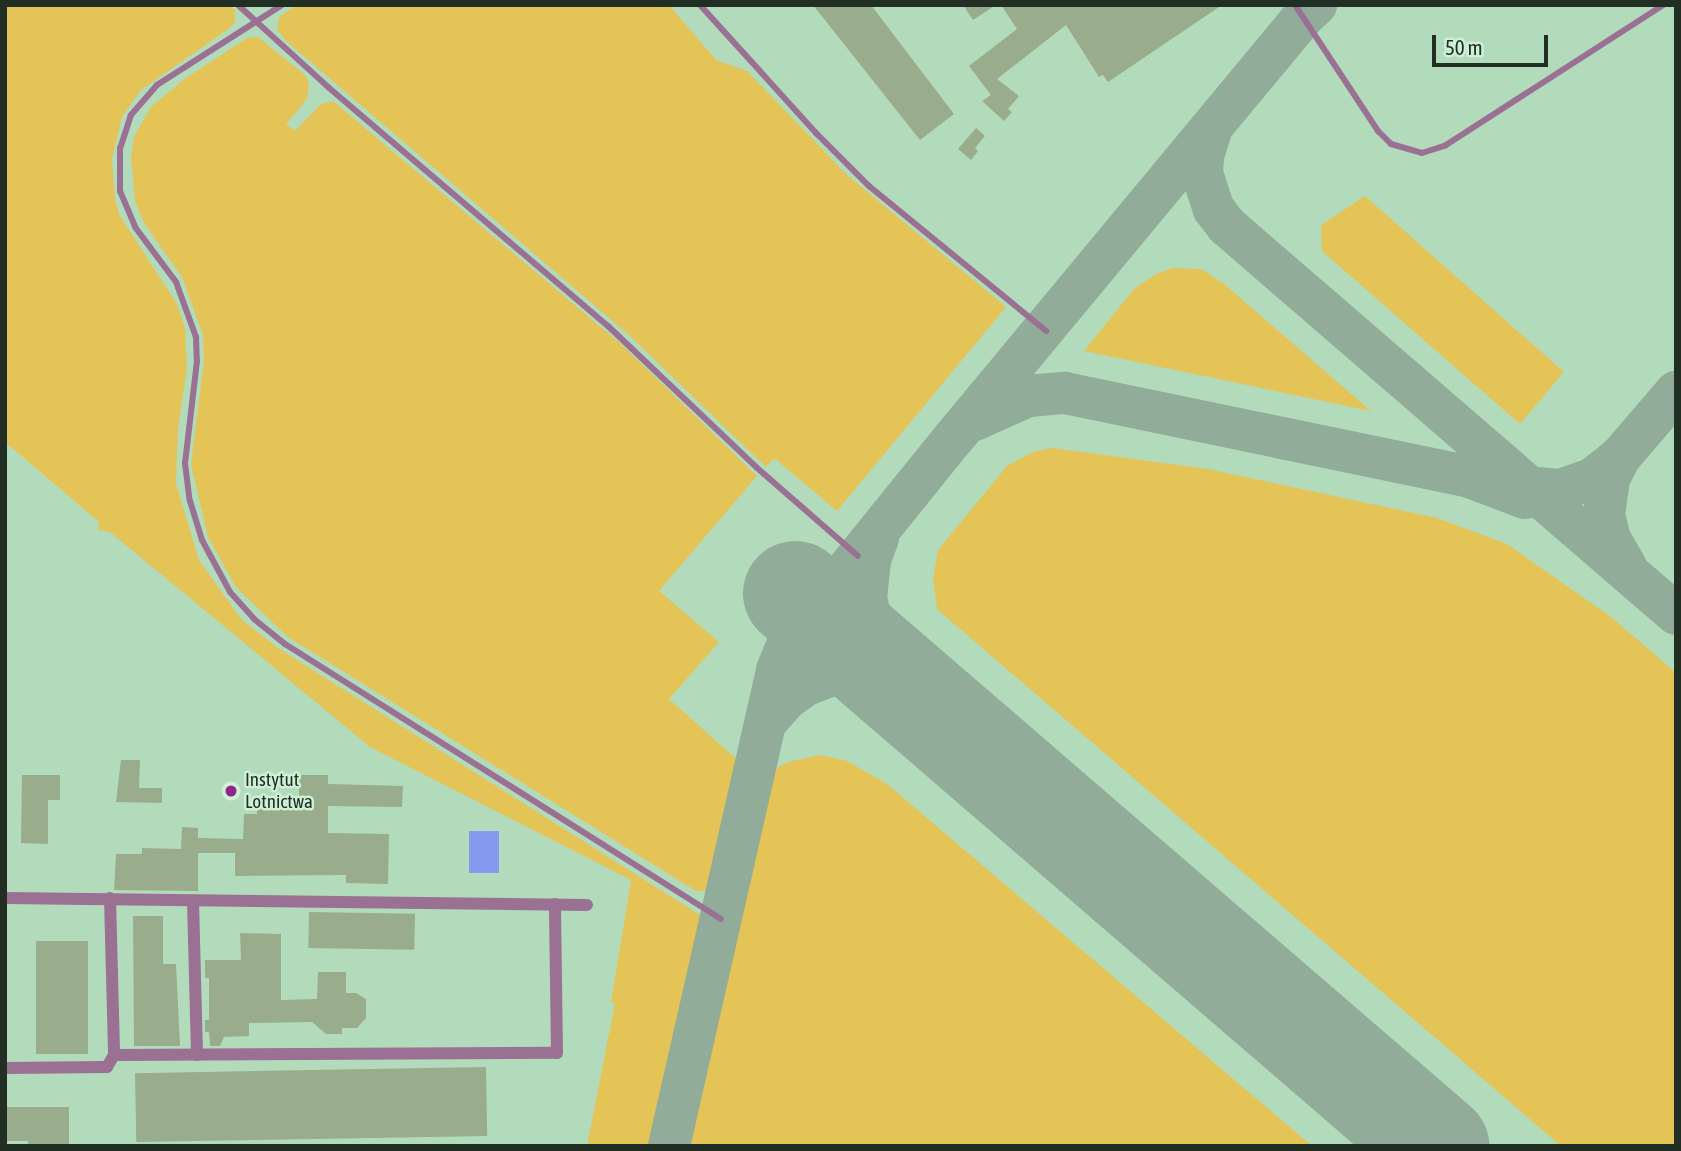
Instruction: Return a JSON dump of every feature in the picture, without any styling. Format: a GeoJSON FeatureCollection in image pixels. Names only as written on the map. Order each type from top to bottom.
{"type":"FeatureCollection","features":[{"type":"Feature","properties":{"kind":"street"},"geometry":{"type":"LineString","coordinates":[[5,898],[587,905]]}},
{"type":"Feature","properties":{"kind":"street"},"geometry":{"type":"LineString","coordinates":[[5,1068],[107,1067],[114,1055],[110,898]]}},
{"type":"Feature","properties":{"kind":"street"},"geometry":{"type":"LineString","coordinates":[[194,901],[197,1055]]}},
{"type":"Feature","properties":{"kind":"street"},"geometry":{"type":"LineString","coordinates":[[114,1055],[557,1054],[555,904]]}},
{"type":"Feature","properties":{"kind":"lane"},"geometry":{"type":"LineString","coordinates":[[238,5],[608,326],[756,467],[858,556]]}},
{"type":"Feature","properties":{"kind":"lane"},"geometry":{"type":"LineString","coordinates":[[282,5],[157,85],[131,115],[120,148],[120,191],[135,227],[176,282],[196,337],[197,361],[185,463],[190,501],[202,540],[230,592],[276,638],[721,919]]}},
{"type":"Feature","properties":{"kind":"lane"},"geometry":{"type":"LineString","coordinates":[[700,5],[816,133],[869,186],[1046,331]]}},
{"type":"Feature","properties":{"kind":"lane"},"geometry":{"type":"LineString","coordinates":[[1295,5],[1378,131],[1391,144],[1422,153],[1446,145],[1663,5]]}},
{"type":"Feature","properties":{"kind":"shaded area"},"geometry":{"type":"Polygon","coordinates":[[[5,5],[230,5],[235,10],[235,22],[230,28],[141,90],[122,117],[112,159],[115,200],[120,216],[177,304],[185,328],[187,369],[178,428],[176,484],[199,560],[241,619],[278,648],[700,915],[704,929],[654,1146],[587,1146],[615,1003],[611,1002],[631,880],[370,747],[110,532],[98,530],[99,522],[5,442],[5,5]]]}},
{"type":"Feature","properties":{"kind":"shaded area"},"geometry":{"type":"Polygon","coordinates":[[[240,5],[1676,5],[1676,1146],[5,1146],[5,442],[99,522],[104,177],[122,83],[240,5]]]}},
{"type":"Feature","properties":{"kind":"shaded area"},"geometry":{"type":"Polygon","coordinates":[[[297,5],[669,5],[716,60],[747,71],[847,175],[1006,307],[837,511],[774,458],[766,467],[629,335],[285,40],[277,29],[279,17],[297,5]]]}},
{"type":"Feature","properties":{"kind":"shaded area"},"geometry":{"type":"Polygon","coordinates":[[[258,37],[305,75],[309,83],[307,99],[286,124],[295,131],[321,104],[333,101],[622,345],[757,476],[659,591],[719,642],[669,699],[742,764],[715,883],[707,891],[696,891],[288,637],[236,587],[208,537],[191,464],[204,361],[203,335],[182,277],[144,223],[135,201],[131,157],[134,137],[151,107],[183,80],[247,38],[258,37]]]}},
{"type":"Feature","properties":{"kind":"shaded area"},"geometry":{"type":"Polygon","coordinates":[[[1365,196],[1564,372],[1520,424],[1322,251],[1321,225],[1365,196]]]}},
{"type":"Feature","properties":{"kind":"shaded area"},"geometry":{"type":"Polygon","coordinates":[[[1173,268],[1201,269],[1223,283],[1371,411],[1084,351],[1134,289],[1156,274],[1173,268]]]}},
{"type":"Feature","properties":{"kind":"shaded area"},"geometry":{"type":"Polygon","coordinates":[[[1052,448],[1208,469],[1437,518],[1507,544],[1611,617],[1676,673],[1676,1146],[1561,1146],[937,609],[933,579],[938,550],[1007,466],[1033,452],[1052,448]]]}},
{"type":"Feature","properties":{"kind":"shaded area"},"geometry":{"type":"Polygon","coordinates":[[[820,755],[847,761],[887,784],[1312,1146],[683,1146],[767,781],[778,767],[788,762],[820,755]]]}},
{"type":"Feature","properties":{"kind":"water"},"geometry":{"type":"Polygon","coordinates":[[[469,831],[499,831],[499,873],[469,873],[469,831]]]}},
{"type":"Feature","properties":{"kind":"building"},"geometry":{"type":"Polygon","coordinates":[[[813,5],[871,5],[954,114],[920,140],[813,5]]]}},
{"type":"Feature","properties":{"kind":"building"},"geometry":{"type":"Polygon","coordinates":[[[963,5],[996,5],[973,20],[963,5]]]}},
{"type":"Feature","properties":{"kind":"building"},"geometry":{"type":"Polygon","coordinates":[[[1001,5],[1222,5],[1108,82],[1103,75],[1099,77],[1066,25],[997,79],[1019,96],[1008,109],[1012,112],[1004,121],[982,101],[991,95],[969,66],[1017,29],[1001,5]]]}},
{"type":"Feature","properties":{"kind":"building"},"geometry":{"type":"Polygon","coordinates":[[[976,128],[985,136],[975,148],[978,151],[971,160],[958,149],[976,128]]]}},
{"type":"Feature","properties":{"kind":"building"},"geometry":{"type":"Polygon","coordinates":[[[121,760],[140,760],[139,788],[162,788],[162,803],[116,802],[121,760]]]}},
{"type":"Feature","properties":{"kind":"building"},"geometry":{"type":"Polygon","coordinates":[[[22,775],[60,775],[60,800],[48,800],[48,844],[21,843],[22,775]]]}},
{"type":"Feature","properties":{"kind":"building"},"geometry":{"type":"Polygon","coordinates":[[[299,775],[328,775],[328,784],[403,786],[402,807],[328,806],[328,833],[389,834],[388,884],[346,883],[346,875],[235,876],[235,853],[198,853],[198,891],[114,890],[116,854],[142,854],[142,848],[181,849],[182,827],[198,828],[198,838],[243,839],[244,814],[257,814],[257,806],[299,805],[299,775]]]}},
{"type":"Feature","properties":{"kind":"building"},"geometry":{"type":"Polygon","coordinates":[[[309,912],[415,914],[414,950],[308,948],[309,912]]]}},
{"type":"Feature","properties":{"kind":"building"},"geometry":{"type":"Polygon","coordinates":[[[133,916],[163,916],[163,964],[176,964],[180,1046],[134,1046],[133,916]]]}},
{"type":"Feature","properties":{"kind":"building"},"geometry":{"type":"Polygon","coordinates":[[[240,933],[281,934],[281,1000],[317,999],[318,972],[346,972],[346,993],[356,993],[366,999],[366,1018],[357,1028],[342,1028],[342,1034],[326,1034],[312,1022],[249,1023],[249,1036],[224,1037],[220,1046],[210,1046],[209,1032],[205,1032],[205,1020],[209,1020],[209,978],[205,978],[205,960],[241,960],[240,933]]]}},
{"type":"Feature","properties":{"kind":"building"},"geometry":{"type":"Polygon","coordinates":[[[36,941],[88,941],[88,1054],[36,1054],[36,941]]]}},
{"type":"Feature","properties":{"kind":"building"},"geometry":{"type":"Polygon","coordinates":[[[486,1067],[487,1136],[136,1142],[135,1073],[486,1067]]]}},
{"type":"Feature","properties":{"kind":"building"},"geometry":{"type":"Polygon","coordinates":[[[5,1107],[69,1107],[69,1146],[28,1146],[28,1141],[5,1141],[5,1107]]]}},
{"type":"Feature","properties":{"kind":"taxiway"},"geometry":{"type":"LineString","coordinates":[[669,1146],[777,670],[788,643],[952,440],[1303,17],[1316,5]]}},
{"type":"Feature","properties":{"kind":"taxiway"},"geometry":{"type":"LineString","coordinates":[[1211,130],[1203,156],[1202,173],[1214,209],[1227,226],[1676,614]]}},
{"type":"Feature","properties":{"kind":"taxiway"},"geometry":{"type":"LineString","coordinates":[[1515,486],[1560,490],[1592,479],[1620,457],[1676,392]]}},
{"type":"Feature","properties":{"kind":"taxiway"},"geometry":{"type":"LineString","coordinates":[[975,420],[1028,396],[1065,393],[1467,476],[1525,498]]}},
{"type":"Feature","properties":{"kind":"taxiway"},"geometry":{"type":"LineString","coordinates":[[1620,457],[1609,479],[1604,515],[1610,539],[1626,567]]}},
{"type":"Feature","properties":{"kind":"taxiway"},"geometry":{"type":"LineString","coordinates":[[878,538],[870,560],[866,598],[872,625],[899,683]]}},
{"type":"Feature","properties":{"kind":"taxiway"},"geometry":{"type":"LineString","coordinates":[[767,721],[785,700],[804,686],[830,676],[857,671],[899,683]]}},
{"type":"Feature","properties":{"kind":"runway"},"geometry":{"type":"LineString","coordinates":[[795,593],[1436,1146]]}},
{"type":"Feature","properties":{"kind":"place","name":"Instytut Lotnictwa"},"geometry":{"type":"Point","coordinates":[231,791]}}]}
